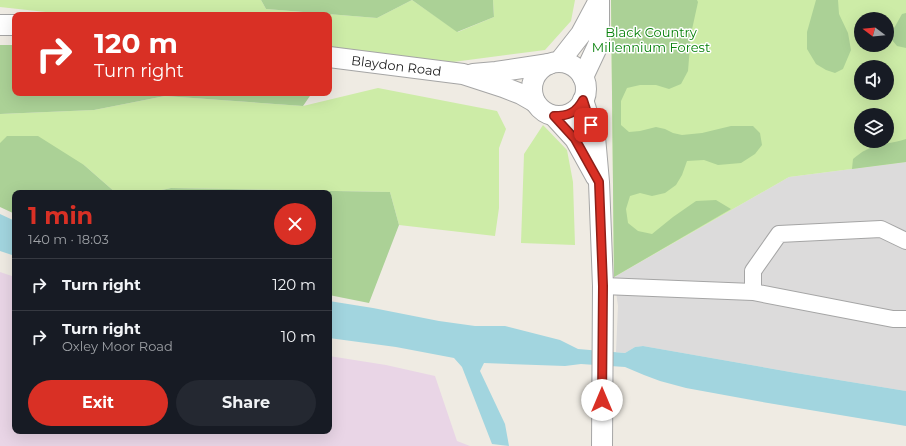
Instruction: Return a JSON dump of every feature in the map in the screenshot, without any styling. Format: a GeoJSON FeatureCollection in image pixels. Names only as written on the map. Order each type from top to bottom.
{"type":"FeatureCollection","features":[{"type":"Feature","properties":{"kind":"street"},"geometry":{"type":"LineString","coordinates":[[554,63],[581,34],[599,0]]}},
{"type":"Feature","properties":{"kind":"street"},"geometry":{"type":"LineString","coordinates":[[583,77],[599,43],[599,0]]}},
{"type":"Feature","properties":{"kind":"street"},"geometry":{"type":"LineString","coordinates":[[0,25],[12,25]]}},
{"type":"Feature","properties":{"kind":"street","name":"Blaydon Road"},"geometry":{"type":"LineString","coordinates":[[332,56],[463,74],[503,87],[521,94],[535,102]]}},
{"type":"Feature","properties":{"kind":"street"},"geometry":{"type":"LineString","coordinates":[[554,63],[568,64],[574,67],[583,77],[585,83],[586,91],[580,106],[572,113],[563,116],[554,116],[542,111],[532,95],[531,86],[538,72],[543,67],[554,63]]}},
{"type":"Feature","properties":{"kind":"street","name":"Blaydon Road"},"geometry":{"type":"LineString","coordinates":[[463,74],[496,72],[554,63]]}},
{"type":"Feature","properties":{"kind":"street"},"geometry":{"type":"LineString","coordinates":[[583,100],[595,137],[599,182],[603,286],[602,446]]}},
{"type":"Feature","properties":{"kind":"street"},"geometry":{"type":"LineString","coordinates":[[554,116],[575,139],[599,182]]}},
{"type":"Feature","properties":{"kind":"street"},"geometry":{"type":"LineString","coordinates":[[753,292],[753,271],[779,234],[881,229],[906,240]]}},
{"type":"Feature","properties":{"kind":"street"},"geometry":{"type":"LineString","coordinates":[[603,286],[753,292],[893,319],[906,319]]}},
{"type":"Feature","properties":{"kind":"shaded area"},"geometry":{"type":"Polygon","coordinates":[[[906,162],[906,391],[643,346],[635,347],[625,353],[616,352],[618,306],[614,277],[789,177],[906,162]]]}},
{"type":"Feature","properties":{"kind":"shaded area"},"geometry":{"type":"Polygon","coordinates":[[[0,272],[12,276],[12,434],[332,434],[332,356],[386,365],[435,376],[457,441],[470,446],[0,446],[0,272]]]}},
{"type":"Feature","properties":{"kind":"green space"},"geometry":{"type":"Polygon","coordinates":[[[0,0],[261,0],[266,9],[303,12],[46,12],[0,7],[0,0]]]}},
{"type":"Feature","properties":{"kind":"green space"},"geometry":{"type":"Polygon","coordinates":[[[261,0],[412,0],[377,18],[332,14],[332,12],[303,12],[266,9],[261,0]]]}},
{"type":"Feature","properties":{"kind":"green space"},"geometry":{"type":"Polygon","coordinates":[[[412,0],[458,32],[494,17],[493,0],[575,0],[571,21],[545,50],[453,62],[332,47],[332,14],[377,18],[412,0]]]}},
{"type":"Feature","properties":{"kind":"green space"},"geometry":{"type":"Polygon","coordinates":[[[412,0],[493,0],[494,17],[457,32],[412,0]]]}},
{"type":"Feature","properties":{"kind":"green space"},"geometry":{"type":"Polygon","coordinates":[[[611,0],[906,0],[906,162],[789,177],[614,277],[611,0]]]}},
{"type":"Feature","properties":{"kind":"green space","name":"Black Country Millennium Forest"},"geometry":{"type":"Polygon","coordinates":[[[611,0],[697,0],[698,2],[691,34],[688,71],[681,84],[669,89],[656,85],[640,85],[627,88],[621,101],[621,125],[629,132],[656,127],[682,135],[702,133],[731,126],[753,126],[760,133],[762,145],[755,154],[741,163],[718,165],[704,160],[687,161],[682,175],[676,185],[665,193],[652,196],[640,193],[630,196],[626,209],[628,223],[638,231],[652,234],[696,201],[716,200],[731,209],[614,277],[611,0]]]}},
{"type":"Feature","properties":{"kind":"green space"},"geometry":{"type":"Polygon","coordinates":[[[816,0],[838,0],[839,14],[848,33],[851,50],[843,69],[835,73],[816,64],[807,49],[807,32],[816,0]]]}},
{"type":"Feature","properties":{"kind":"green space"},"geometry":{"type":"Polygon","coordinates":[[[906,13],[906,48],[897,46],[894,42],[894,28],[902,14],[906,13]]]}},
{"type":"Feature","properties":{"kind":"green space"},"geometry":{"type":"Polygon","coordinates":[[[0,45],[12,45],[12,96],[165,96],[94,110],[0,114],[0,45]]]}},
{"type":"Feature","properties":{"kind":"green space"},"geometry":{"type":"Polygon","coordinates":[[[378,88],[497,111],[506,129],[499,148],[499,208],[495,236],[399,225],[390,192],[171,188],[162,190],[113,190],[84,165],[0,143],[0,114],[94,110],[165,96],[303,106],[378,88]]]}},
{"type":"Feature","properties":{"kind":"green space"},"geometry":{"type":"Polygon","coordinates":[[[165,96],[310,96],[303,106],[165,96]]]}},
{"type":"Feature","properties":{"kind":"green space"},"geometry":{"type":"Polygon","coordinates":[[[543,125],[567,150],[573,182],[575,245],[521,243],[524,154],[543,125]]]}},
{"type":"Feature","properties":{"kind":"green space"},"geometry":{"type":"Polygon","coordinates":[[[7,136],[38,136],[84,165],[113,190],[12,190],[12,213],[0,207],[0,143],[7,136]]]}},
{"type":"Feature","properties":{"kind":"green space"},"geometry":{"type":"Polygon","coordinates":[[[906,139],[906,162],[852,169],[853,159],[864,151],[871,148],[894,148],[894,142],[906,139]]]}},
{"type":"Feature","properties":{"kind":"green space"},"geometry":{"type":"Polygon","coordinates":[[[171,188],[280,190],[162,190],[171,188]]]}},
{"type":"Feature","properties":{"kind":"green space"},"geometry":{"type":"Polygon","coordinates":[[[332,191],[390,192],[399,225],[369,303],[332,296],[332,191]]]}},
{"type":"Feature","properties":{"kind":"water"},"geometry":{"type":"Polygon","coordinates":[[[0,214],[12,220],[12,255],[0,251],[0,214]]]}},
{"type":"Feature","properties":{"kind":"water"},"geometry":{"type":"Polygon","coordinates":[[[332,301],[439,321],[475,326],[505,326],[560,340],[578,349],[625,353],[635,347],[643,346],[906,391],[906,426],[686,388],[660,381],[625,367],[581,364],[565,366],[484,363],[480,371],[505,424],[509,446],[492,444],[462,367],[454,358],[396,347],[332,338],[332,301]]]}},
{"type":"Feature","properties":{"kind":"route"},"geometry":{"type":"LineString","coordinates":[[591,125],[583,100],[580,106],[572,113],[563,116],[554,116],[575,139],[599,182],[603,286],[602,400]]}}]}
